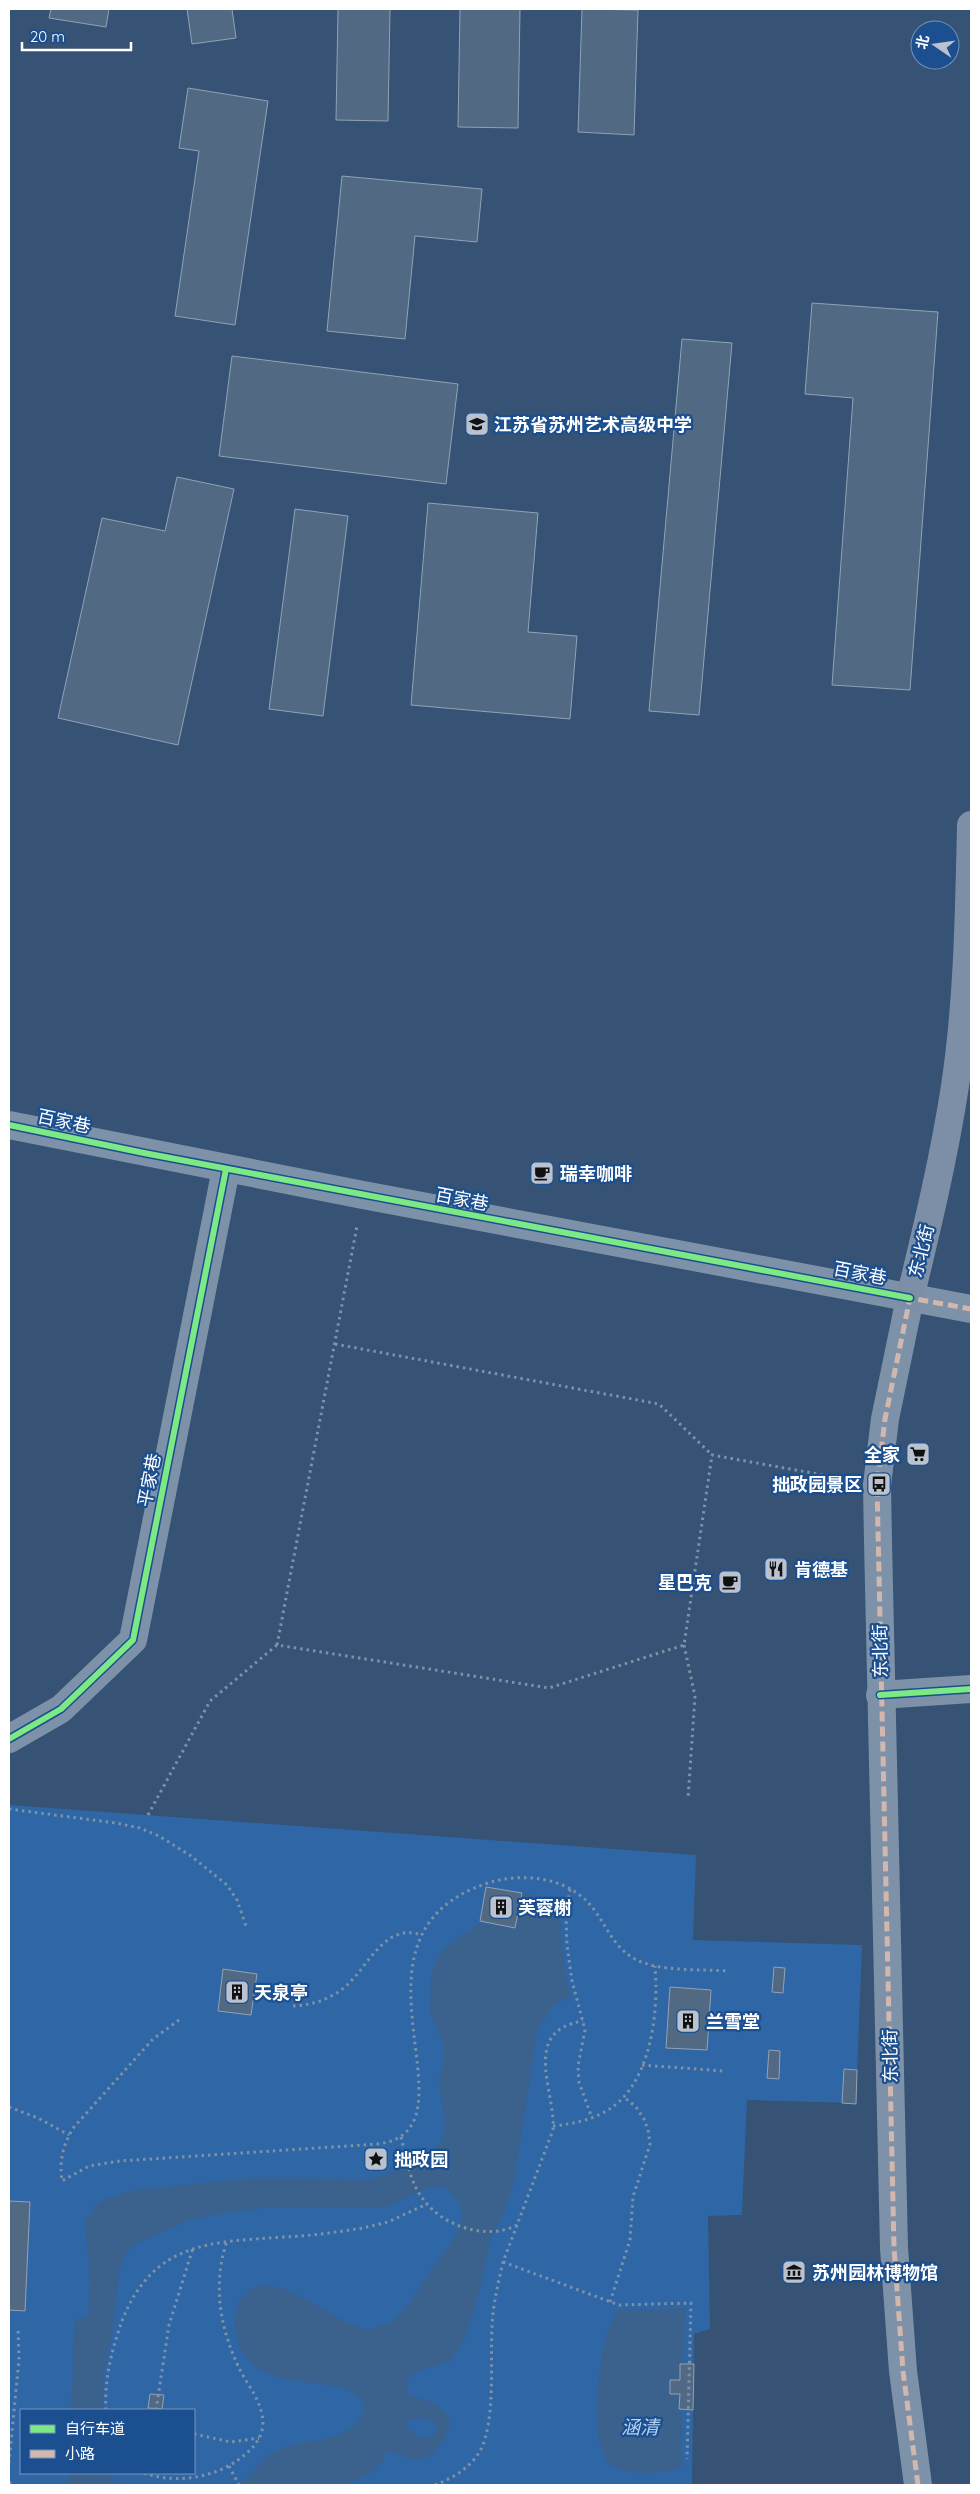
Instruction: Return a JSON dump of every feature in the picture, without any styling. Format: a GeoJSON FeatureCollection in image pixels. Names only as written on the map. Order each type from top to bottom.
{"type":"FeatureCollection","features":[{"type":"Feature","properties":{"kind":"main road","name":"东北街"},"geometry":{"type":"LineString","coordinates":[[910,1298],[936,1187],[955,1085],[966,988],[971,824]]}},
{"type":"Feature","properties":{"kind":"street","name":"百家巷"},"geometry":{"type":"LineString","coordinates":[[9,1125],[226,1169],[971,1309]]}},
{"type":"Feature","properties":{"kind":"street","name":"平家巷"},"geometry":{"type":"LineString","coordinates":[[9,1738],[61,1709],[133,1640],[226,1169]]}},
{"type":"Feature","properties":{"kind":"street","name":"东北街"},"geometry":{"type":"LineString","coordinates":[[910,1298],[885,1419],[877,1485],[880,1695],[894,2248],[903,2372],[918,2485]]}},
{"type":"Feature","properties":{"kind":"street"},"geometry":{"type":"LineString","coordinates":[[880,1695],[971,1689]]}},
{"type":"Feature","properties":{"kind":"path"},"geometry":{"type":"LineString","coordinates":[[148,1815],[210,1701],[277,1645],[363,1195]]}},
{"type":"Feature","properties":{"kind":"path"},"geometry":{"type":"LineString","coordinates":[[335,1344],[659,1404],[712,1455],[877,1485]]}},
{"type":"Feature","properties":{"kind":"path"},"geometry":{"type":"LineString","coordinates":[[688,1799],[695,1696],[684,1645],[712,1455]]}},
{"type":"Feature","properties":{"kind":"path"},"geometry":{"type":"LineString","coordinates":[[277,1645],[549,1688],[684,1645]]}},
{"type":"Feature","properties":{"kind":"path"},"geometry":{"type":"LineString","coordinates":[[9,1809],[116,1823],[140,1828],[159,1836],[191,1856],[227,1885],[237,1900],[247,1929]]}},
{"type":"Feature","properties":{"kind":"path"},"geometry":{"type":"LineString","coordinates":[[179,2020],[153,2039],[87,2110],[69,2135],[62,2155],[62,2181],[83,2169],[113,2162],[378,2144],[401,2137],[412,2127],[419,2108],[418,2063],[410,1988],[412,1963],[421,1935],[440,1910],[465,1894],[488,1883],[506,1879],[536,1878],[570,1889],[585,1899],[593,1908],[607,1932],[621,1950],[636,1960],[655,1966],[728,1971]]}},
{"type":"Feature","properties":{"kind":"path"},"geometry":{"type":"LineString","coordinates":[[570,1889],[566,1917],[567,1946],[572,1981],[585,2030],[578,2066],[579,2082],[592,2118]]}},
{"type":"Feature","properties":{"kind":"path"},"geometry":{"type":"LineString","coordinates":[[293,2006],[315,2003],[332,1997],[348,1985],[368,1959],[390,1938],[408,1933],[421,1935]]}},
{"type":"Feature","properties":{"kind":"path"},"geometry":{"type":"LineString","coordinates":[[553,2126],[592,2118],[608,2111],[624,2097],[642,2066],[651,2035],[654,2016],[655,1966]]}},
{"type":"Feature","properties":{"kind":"path"},"geometry":{"type":"LineString","coordinates":[[435,2485],[467,2466],[474,2459],[486,2437],[489,2422],[492,2326],[503,2262],[551,2139],[553,2126],[546,2083],[548,2047],[560,2029],[583,2021]]}},
{"type":"Feature","properties":{"kind":"path"},"geometry":{"type":"LineString","coordinates":[[642,2066],[723,2071]]}},
{"type":"Feature","properties":{"kind":"path"},"geometry":{"type":"LineString","coordinates":[[610,2302],[630,2240],[633,2197],[650,2144],[644,2119],[636,2107],[624,2097]]}},
{"type":"Feature","properties":{"kind":"path"},"geometry":{"type":"LineString","coordinates":[[9,2107],[38,2118],[69,2135]]}},
{"type":"Feature","properties":{"kind":"path"},"geometry":{"type":"LineString","coordinates":[[401,2137],[418,2192],[427,2204],[441,2216],[460,2226],[495,2232],[517,2225]]}},
{"type":"Feature","properties":{"kind":"path"},"geometry":{"type":"LineString","coordinates":[[106,2409],[107,2385],[112,2352],[131,2303],[157,2270],[171,2259],[193,2248],[227,2241],[304,2236],[363,2228],[388,2222],[427,2204]]}},
{"type":"Feature","properties":{"kind":"path"},"geometry":{"type":"LineString","coordinates":[[148,2474],[159,2477],[187,2478],[229,2466],[241,2458],[260,2438],[263,2426],[259,2406],[231,2349],[218,2298],[220,2260],[227,2241]]}},
{"type":"Feature","properties":{"kind":"path"},"geometry":{"type":"LineString","coordinates":[[156,2409],[169,2325],[193,2248]]}},
{"type":"Feature","properties":{"kind":"path"},"geometry":{"type":"LineString","coordinates":[[503,2262],[619,2305],[691,2303],[687,2459]]}},
{"type":"Feature","properties":{"kind":"path"},"geometry":{"type":"LineString","coordinates":[[9,2463],[19,2358],[18,2327]]}},
{"type":"Feature","properties":{"kind":"path"},"geometry":{"type":"LineString","coordinates":[[195,2434],[231,2442],[260,2438]]}},
{"type":"Feature","properties":{"kind":"path"},"geometry":{"type":"LineString","coordinates":[[229,2466],[239,2484]]}},
{"type":"Feature","properties":{"kind":"path"},"geometry":{"type":"LineString","coordinates":[[9,2482],[12,2485]]}},
{"type":"Feature","properties":{"kind":"shaded area","name":"拙政园"},"geometry":{"type":"Polygon","coordinates":[[[9,1805],[696,1855],[693,1940],[862,1945],[856,2103],[747,2100],[742,2215],[708,2216],[710,2329],[694,2334],[692,2485],[9,2485],[9,1805]]]}},
{"type":"Feature","properties":{"kind":"water"},"geometry":{"type":"Polygon","coordinates":[[[523,1893],[550,1904],[560,1919],[564,1966],[570,1996],[553,2006],[538,2027],[514,2181],[503,2215],[490,2240],[479,2294],[465,2339],[450,2361],[416,2372],[408,2379],[407,2390],[410,2395],[438,2405],[449,2418],[449,2427],[445,2438],[431,2456],[411,2459],[388,2451],[379,2466],[371,2473],[345,2485],[237,2485],[243,2482],[274,2452],[285,2447],[325,2439],[350,2429],[359,2420],[364,2408],[356,2395],[341,2388],[281,2378],[262,2371],[247,2358],[237,2338],[235,2319],[240,2301],[252,2289],[268,2286],[285,2289],[356,2326],[370,2329],[384,2325],[392,2320],[409,2303],[449,2246],[460,2226],[462,2213],[459,2203],[449,2191],[440,2187],[422,2190],[383,2207],[262,2208],[229,2212],[190,2220],[137,2243],[125,2253],[120,2268],[111,2341],[103,2376],[103,2409],[71,2409],[75,2319],[88,2317],[90,2282],[85,2221],[96,2206],[105,2199],[136,2190],[253,2178],[369,2179],[386,2175],[431,2155],[440,2144],[445,2126],[439,2079],[444,2061],[444,2045],[430,2011],[431,1977],[436,1961],[444,1949],[480,1923],[516,1928],[523,1893]],[[417,2418],[405,2421],[413,2433],[425,2438],[434,2436],[435,2424],[428,2419],[417,2418]]]}},
{"type":"Feature","properties":{"kind":"water","name":"涵清"},"geometry":{"type":"Polygon","coordinates":[[[685,2308],[684,2362],[681,2364],[680,2380],[670,2380],[670,2394],[679,2395],[678,2409],[682,2412],[681,2469],[646,2473],[620,2470],[613,2466],[604,2455],[599,2437],[597,2414],[600,2365],[611,2323],[618,2310],[685,2308]]]}},
{"type":"Feature","properties":{"kind":"water"},"geometry":{"type":"Polygon","coordinates":[[[68,2474],[108,2474],[115,2485],[67,2485],[68,2474]]]}},
{"type":"Feature","properties":{"kind":"building"},"geometry":{"type":"Polygon","coordinates":[[[51,9],[109,9],[106,27],[49,18],[51,9]]]}},
{"type":"Feature","properties":{"kind":"building"},"geometry":{"type":"Polygon","coordinates":[[[187,9],[232,9],[236,38],[192,44],[187,9]]]}},
{"type":"Feature","properties":{"kind":"building"},"geometry":{"type":"Polygon","coordinates":[[[338,9],[390,9],[388,121],[336,120],[338,9]]]}},
{"type":"Feature","properties":{"kind":"building"},"geometry":{"type":"Polygon","coordinates":[[[460,9],[520,9],[518,128],[458,127],[460,9]]]}},
{"type":"Feature","properties":{"kind":"building"},"geometry":{"type":"Polygon","coordinates":[[[582,9],[638,10],[634,135],[578,132],[582,9]]]}},
{"type":"Feature","properties":{"kind":"building"},"geometry":{"type":"Polygon","coordinates":[[[188,88],[268,101],[235,325],[175,316],[199,151],[179,148],[188,88]]]}},
{"type":"Feature","properties":{"kind":"building"},"geometry":{"type":"Polygon","coordinates":[[[342,176],[482,189],[477,242],[415,236],[405,339],[327,331],[342,176]]]}},
{"type":"Feature","properties":{"kind":"building"},"geometry":{"type":"Polygon","coordinates":[[[812,303],[938,312],[910,690],[832,685],[853,398],[805,394],[812,303]]]}},
{"type":"Feature","properties":{"kind":"building"},"geometry":{"type":"Polygon","coordinates":[[[682,339],[732,343],[699,715],[649,711],[682,339]]]}},
{"type":"Feature","properties":{"kind":"building"},"geometry":{"type":"Polygon","coordinates":[[[232,356],[458,384],[446,484],[219,456],[232,356]]]}},
{"type":"Feature","properties":{"kind":"building"},"geometry":{"type":"Polygon","coordinates":[[[177,477],[234,489],[178,745],[58,718],[102,518],[165,531],[177,477]]]}},
{"type":"Feature","properties":{"kind":"building"},"geometry":{"type":"Polygon","coordinates":[[[428,503],[538,513],[528,632],[577,636],[570,719],[411,705],[428,503]]]}},
{"type":"Feature","properties":{"kind":"building"},"geometry":{"type":"Polygon","coordinates":[[[295,509],[348,516],[323,716],[269,709],[295,509]]]}},
{"type":"Feature","properties":{"kind":"building","name":"芙蓉榭"},"geometry":{"type":"Polygon","coordinates":[[[486,1887],[522,1893],[515,1928],[480,1921],[486,1887]]]}},
{"type":"Feature","properties":{"kind":"building"},"geometry":{"type":"Polygon","coordinates":[[[774,1967],[785,1968],[783,1993],[772,1992],[774,1967]]]}},
{"type":"Feature","properties":{"kind":"building","name":"天泉亭"},"geometry":{"type":"Polygon","coordinates":[[[223,1969],[257,1974],[251,2015],[218,2011],[223,1969]]]}},
{"type":"Feature","properties":{"kind":"building","name":"兰雪堂"},"geometry":{"type":"Polygon","coordinates":[[[670,1987],[711,1990],[707,2050],[666,2048],[670,1987]]]}},
{"type":"Feature","properties":{"kind":"building"},"geometry":{"type":"Polygon","coordinates":[[[769,2050],[780,2051],[779,2079],[767,2078],[769,2050]]]}},
{"type":"Feature","properties":{"kind":"building"},"geometry":{"type":"Polygon","coordinates":[[[844,2069],[857,2070],[856,2104],[842,2103],[844,2069]]]}},
{"type":"Feature","properties":{"kind":"building"},"geometry":{"type":"Polygon","coordinates":[[[9,2201],[30,2202],[25,2311],[9,2310],[9,2201]]]}},
{"type":"Feature","properties":{"kind":"building"},"geometry":{"type":"Polygon","coordinates":[[[680,2364],[694,2364],[693,2410],[679,2409],[680,2394],[670,2394],[670,2380],[680,2380],[680,2364]]]}},
{"type":"Feature","properties":{"kind":"building"},"geometry":{"type":"Polygon","coordinates":[[[150,2394],[164,2395],[162,2409],[148,2408],[150,2394]]]}},
{"type":"Feature","properties":{"kind":"marked path"},"geometry":{"type":"LineString","coordinates":[[918,2485],[903,2371],[894,2248],[877,1485],[885,1419],[910,1298],[971,1309]]}},
{"type":"Feature","properties":{"kind":"cycle path"},"geometry":{"type":"LineString","coordinates":[[9,1125],[144,1153],[910,1298]]}},
{"type":"Feature","properties":{"kind":"cycle path"},"geometry":{"type":"LineString","coordinates":[[9,1739],[61,1709],[133,1640],[226,1169]]}},
{"type":"Feature","properties":{"kind":"cycle path"},"geometry":{"type":"LineString","coordinates":[[880,1695],[971,1689]]}},
{"type":"Feature","properties":{"kind":"place","name":"江苏省苏州艺术高级中学"},"geometry":{"type":"Point","coordinates":[477,424]}},
{"type":"Feature","properties":{"kind":"place","name":"瑞幸咖啡"},"geometry":{"type":"Point","coordinates":[542,1173]}},
{"type":"Feature","properties":{"kind":"place","name":"全家"},"geometry":{"type":"Point","coordinates":[918,1454]}},
{"type":"Feature","properties":{"kind":"place","name":"拙政园景区"},"geometry":{"type":"Point","coordinates":[879,1484]}},
{"type":"Feature","properties":{"kind":"place","name":"肯德基"},"geometry":{"type":"Point","coordinates":[776,1569]}},
{"type":"Feature","properties":{"kind":"place","name":"星巴克"},"geometry":{"type":"Point","coordinates":[730,1582]}},
{"type":"Feature","properties":{"kind":"place","name":"芙蓉榭"},"geometry":{"type":"Point","coordinates":[501,1907]}},
{"type":"Feature","properties":{"kind":"place","name":"天泉亭"},"geometry":{"type":"Point","coordinates":[237,1992]}},
{"type":"Feature","properties":{"kind":"place","name":"兰雪堂"},"geometry":{"type":"Point","coordinates":[688,2021]}},
{"type":"Feature","properties":{"kind":"place","name":"拙政园"},"geometry":{"type":"Point","coordinates":[376,2159]}},
{"type":"Feature","properties":{"kind":"place","name":"苏州园林博物馆"},"geometry":{"type":"Point","coordinates":[794,2272]}}]}
